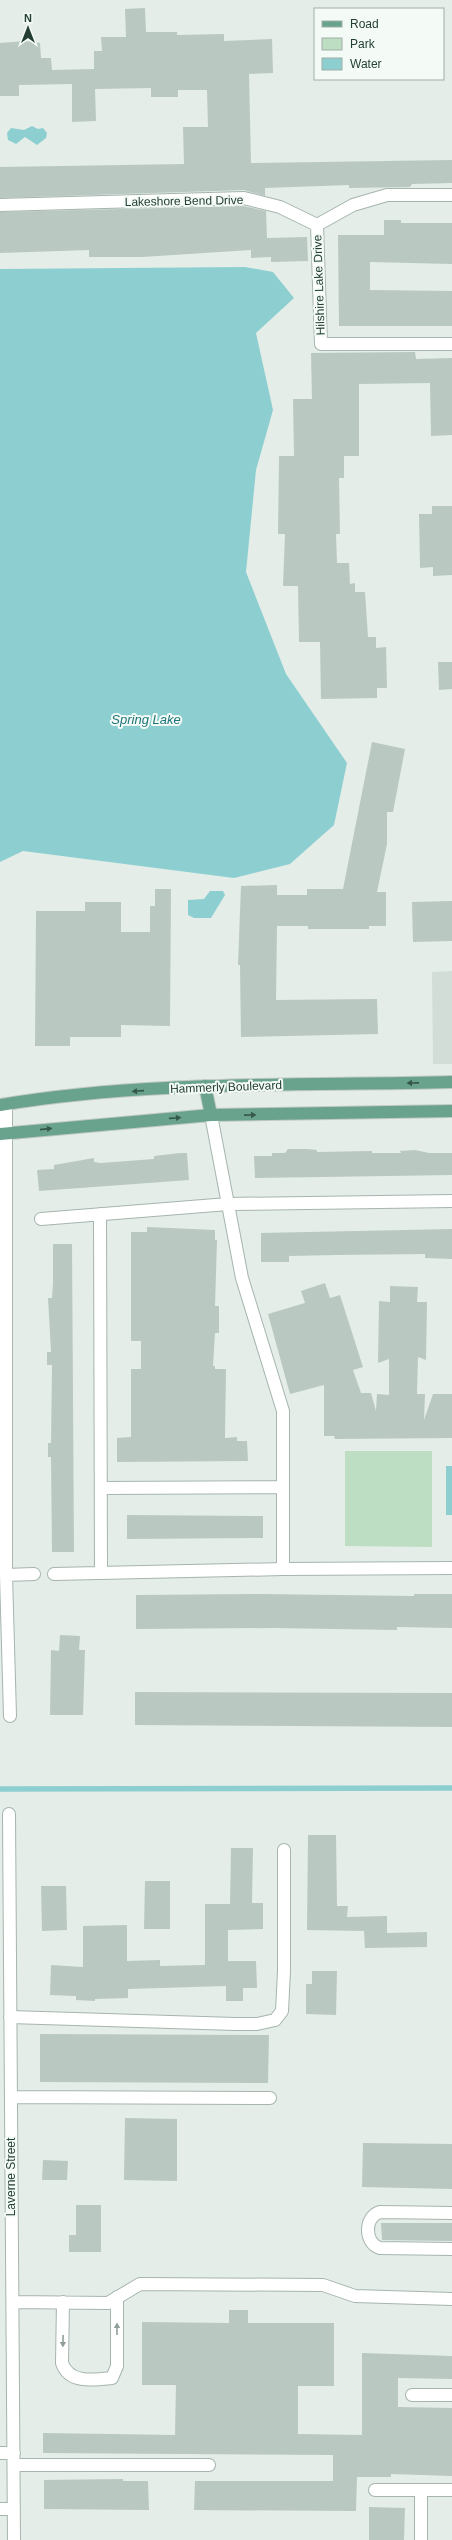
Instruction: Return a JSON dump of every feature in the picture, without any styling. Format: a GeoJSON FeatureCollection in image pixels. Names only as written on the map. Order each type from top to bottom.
{"type":"FeatureCollection","features":[{"type":"Feature","properties":{"kind":"main road","name":"Hammerly Boulevard"},"geometry":{"type":"LineString","coordinates":[[3,1105],[84,1095],[205,1086],[452,1082]]}},
{"type":"Feature","properties":{"kind":"main road"},"geometry":{"type":"LineString","coordinates":[[205,1086],[211,1115]]}},
{"type":"Feature","properties":{"kind":"main road"},"geometry":{"type":"LineString","coordinates":[[4,1133],[211,1115],[452,1111]]}},
{"type":"Feature","properties":{"kind":"street"},"geometry":{"type":"LineString","coordinates":[[317,225],[353,205],[387,195],[452,195]]}},
{"type":"Feature","properties":{"kind":"street","name":"Lakeshore Bend Drive"},"geometry":{"type":"LineString","coordinates":[[0,205],[244,198],[280,207],[317,225]]}},
{"type":"Feature","properties":{"kind":"street","name":"Hilshire Lake Drive"},"geometry":{"type":"LineString","coordinates":[[317,225],[320,344],[452,344]]}},
{"type":"Feature","properties":{"kind":"street"},"geometry":{"type":"LineString","coordinates":[[3,1105],[3,1458],[10,1716]]}},
{"type":"Feature","properties":{"kind":"street"},"geometry":{"type":"LineString","coordinates":[[211,1115],[242,1278],[283,1411],[283,1569]]}},
{"type":"Feature","properties":{"kind":"street"},"geometry":{"type":"LineString","coordinates":[[41,1219],[228,1204],[452,1201]]}},
{"type":"Feature","properties":{"kind":"street"},"geometry":{"type":"LineString","coordinates":[[100,1214],[101,1572]]}},
{"type":"Feature","properties":{"kind":"street"},"geometry":{"type":"LineString","coordinates":[[101,1488],[283,1487]]}},
{"type":"Feature","properties":{"kind":"street"},"geometry":{"type":"LineString","coordinates":[[54,1574],[283,1569],[452,1568]]}},
{"type":"Feature","properties":{"kind":"street"},"geometry":{"type":"LineString","coordinates":[[6,1575],[34,1574]]}},
{"type":"Feature","properties":{"kind":"street","name":"Laverne Street"},"geometry":{"type":"LineString","coordinates":[[8,1814],[4,1862],[5,1986],[10,2017],[5,2078],[11,2097],[6,2173],[5,2256],[13,2302],[14,2540]]}},
{"type":"Feature","properties":{"kind":"street"},"geometry":{"type":"LineString","coordinates":[[10,2017],[235,2024],[257,2024],[275,2020],[282,2011],[284,1971],[284,1850]]}},
{"type":"Feature","properties":{"kind":"street"},"geometry":{"type":"LineString","coordinates":[[11,2097],[270,2098]]}},
{"type":"Feature","properties":{"kind":"street"},"geometry":{"type":"LineString","coordinates":[[452,2213],[380,2212],[373,2214],[370,2219],[369,2230],[370,2240],[374,2246],[380,2248],[452,2249]]}},
{"type":"Feature","properties":{"kind":"street"},"geometry":{"type":"LineString","coordinates":[[13,2302],[108,2302],[140,2284],[323,2285],[355,2296],[452,2299]]}},
{"type":"Feature","properties":{"kind":"street"},"geometry":{"type":"LineString","coordinates":[[63,2302],[62,2363],[65,2372],[72,2377],[112,2378],[118,2366],[118,2297]]}},
{"type":"Feature","properties":{"kind":"street"},"geometry":{"type":"LineString","coordinates":[[412,2395],[452,2395]]}},
{"type":"Feature","properties":{"kind":"street"},"geometry":{"type":"LineString","coordinates":[[0,2452],[14,2452]]}},
{"type":"Feature","properties":{"kind":"street"},"geometry":{"type":"LineString","coordinates":[[14,2465],[209,2464]]}},
{"type":"Feature","properties":{"kind":"street"},"geometry":{"type":"LineString","coordinates":[[374,2490],[452,2490]]}},
{"type":"Feature","properties":{"kind":"street"},"geometry":{"type":"LineString","coordinates":[[421,2490],[421,2540]]}},
{"type":"Feature","properties":{"kind":"street"},"geometry":{"type":"LineString","coordinates":[[0,2509],[14,2509]]}},
{"type":"Feature","properties":{"kind":"shaded area"},"geometry":{"type":"Polygon","coordinates":[[[452,971],[452,1064],[433,1064],[432,972],[452,971]]]}},
{"type":"Feature","properties":{"kind":"green space"},"geometry":{"type":"Polygon","coordinates":[[[345,1451],[432,1451],[432,1547],[345,1546],[345,1451]]]}},
{"type":"Feature","properties":{"kind":"water"},"geometry":{"type":"Polygon","coordinates":[[[32,126],[38,129],[43,128],[47,133],[46,138],[37,145],[25,137],[16,144],[8,140],[7,133],[11,128],[24,130],[32,126]]]}},
{"type":"Feature","properties":{"kind":"water","name":"Spring Lake"},"geometry":{"type":"Polygon","coordinates":[[[245,267],[273,272],[294,298],[256,333],[273,410],[256,470],[246,572],[286,674],[347,763],[334,825],[290,864],[234,878],[23,851],[0,862],[0,269],[245,267]]]}},
{"type":"Feature","properties":{"kind":"water"},"geometry":{"type":"Polygon","coordinates":[[[210,891],[223,891],[225,895],[211,918],[194,918],[188,915],[188,900],[204,899],[210,891]]]}},
{"type":"Feature","properties":{"kind":"water"},"geometry":{"type":"Polygon","coordinates":[[[446,1466],[452,1466],[452,1515],[446,1515],[446,1466]]]}},
{"type":"Feature","properties":{"kind":"building"},"geometry":{"type":"Polygon","coordinates":[[[145,8],[146,32],[177,32],[177,35],[224,34],[224,41],[272,39],[273,73],[249,74],[251,163],[452,160],[452,183],[412,184],[410,187],[349,188],[349,185],[265,188],[265,196],[244,190],[0,198],[0,167],[184,164],[183,127],[208,127],[207,90],[178,90],[178,97],[151,97],[151,88],[95,89],[96,121],[72,122],[72,84],[19,85],[19,96],[0,96],[0,43],[25,41],[40,43],[41,58],[51,58],[52,70],[94,69],[94,51],[102,51],[101,37],[126,37],[125,9],[145,8]]]}},
{"type":"Feature","properties":{"kind":"building"},"geometry":{"type":"Polygon","coordinates":[[[243,206],[266,211],[267,238],[307,237],[308,261],[271,262],[271,257],[251,258],[251,250],[142,257],[89,257],[89,250],[0,253],[0,212],[243,206]]]}},
{"type":"Feature","properties":{"kind":"building"},"geometry":{"type":"Polygon","coordinates":[[[384,220],[401,220],[401,223],[452,223],[452,264],[370,262],[370,290],[452,291],[452,326],[339,326],[338,235],[384,235],[384,220]]]}},
{"type":"Feature","properties":{"kind":"building"},"geometry":{"type":"Polygon","coordinates":[[[415,352],[416,359],[452,358],[452,435],[431,436],[430,383],[359,384],[359,456],[344,456],[344,478],[339,478],[340,534],[336,534],[337,563],[349,563],[350,584],[355,583],[355,592],[365,592],[368,637],[376,637],[376,648],[386,647],[387,688],[377,688],[377,698],[321,699],[320,642],[299,642],[298,586],[283,586],[285,534],[278,534],[279,456],[294,456],[293,399],[312,399],[311,353],[415,352]]]}},
{"type":"Feature","properties":{"kind":"building"},"geometry":{"type":"Polygon","coordinates":[[[432,506],[452,506],[452,575],[433,576],[433,567],[420,568],[419,514],[432,514],[432,506]]]}},
{"type":"Feature","properties":{"kind":"building"},"geometry":{"type":"Polygon","coordinates":[[[438,662],[452,662],[452,689],[439,690],[438,662]]]}},
{"type":"Feature","properties":{"kind":"building"},"geometry":{"type":"Polygon","coordinates":[[[372,742],[405,749],[393,812],[387,812],[387,844],[377,892],[386,892],[386,926],[369,926],[369,929],[308,929],[308,926],[277,926],[276,1000],[377,999],[378,1034],[241,1037],[240,965],[238,965],[241,886],[277,885],[277,895],[307,895],[307,889],[343,889],[372,742]]]}},
{"type":"Feature","properties":{"kind":"building"},"geometry":{"type":"Polygon","coordinates":[[[155,889],[171,889],[170,1026],[121,1025],[121,1037],[70,1037],[70,1046],[35,1046],[36,911],[85,911],[85,902],[121,902],[121,932],[150,932],[150,906],[155,906],[155,889]]]}},
{"type":"Feature","properties":{"kind":"building"},"geometry":{"type":"Polygon","coordinates":[[[452,901],[452,941],[413,942],[412,902],[452,901]]]}},
{"type":"Feature","properties":{"kind":"building"},"geometry":{"type":"Polygon","coordinates":[[[288,1149],[317,1150],[317,1152],[372,1151],[372,1153],[401,1153],[400,1151],[415,1150],[429,1153],[452,1153],[452,1175],[255,1178],[254,1156],[272,1156],[272,1153],[285,1153],[288,1149]]]}},
{"type":"Feature","properties":{"kind":"building"},"geometry":{"type":"Polygon","coordinates":[[[187,1153],[189,1180],[39,1191],[37,1170],[54,1169],[54,1165],[94,1158],[94,1162],[101,1163],[154,1159],[154,1156],[187,1153]]]}},
{"type":"Feature","properties":{"kind":"building"},"geometry":{"type":"Polygon","coordinates":[[[147,1227],[215,1230],[215,1240],[217,1240],[215,1306],[219,1306],[219,1333],[215,1333],[213,1366],[215,1366],[215,1369],[226,1369],[225,1438],[237,1437],[237,1441],[247,1441],[248,1461],[117,1462],[117,1438],[131,1437],[131,1369],[141,1369],[141,1341],[131,1341],[131,1232],[147,1232],[147,1227]]]}},
{"type":"Feature","properties":{"kind":"building"},"geometry":{"type":"Polygon","coordinates":[[[452,1229],[452,1259],[425,1258],[425,1254],[335,1255],[289,1256],[289,1262],[261,1262],[261,1233],[452,1229]]]}},
{"type":"Feature","properties":{"kind":"building"},"geometry":{"type":"Polygon","coordinates":[[[53,1244],[72,1244],[74,1552],[52,1552],[51,1457],[48,1457],[48,1443],[51,1443],[52,1365],[47,1365],[47,1352],[51,1352],[48,1298],[52,1298],[53,1244]]]}},
{"type":"Feature","properties":{"kind":"building"},"geometry":{"type":"Polygon","coordinates":[[[325,1283],[330,1298],[340,1295],[363,1367],[353,1370],[361,1393],[371,1393],[376,1411],[377,1394],[389,1395],[389,1359],[378,1363],[379,1301],[390,1302],[390,1286],[418,1287],[417,1302],[427,1302],[426,1360],[418,1357],[417,1394],[425,1394],[424,1420],[433,1394],[452,1394],[452,1438],[335,1439],[334,1436],[324,1436],[324,1385],[290,1394],[268,1314],[305,1303],[301,1291],[325,1283]]]}},
{"type":"Feature","properties":{"kind":"building"},"geometry":{"type":"Polygon","coordinates":[[[127,1515],[263,1516],[263,1538],[127,1539],[127,1515]]]}},
{"type":"Feature","properties":{"kind":"building"},"geometry":{"type":"Polygon","coordinates":[[[260,1594],[414,1596],[414,1594],[452,1594],[452,1628],[397,1627],[397,1630],[273,1628],[136,1629],[136,1595],[260,1594]]]}},
{"type":"Feature","properties":{"kind":"building"},"geometry":{"type":"Polygon","coordinates":[[[60,1635],[80,1636],[79,1650],[85,1650],[83,1715],[50,1715],[51,1650],[59,1651],[60,1635]]]}},
{"type":"Feature","properties":{"kind":"building"},"geometry":{"type":"Polygon","coordinates":[[[135,1692],[452,1693],[452,1727],[135,1725],[135,1692]]]}},
{"type":"Feature","properties":{"kind":"building"},"geometry":{"type":"Polygon","coordinates":[[[308,1835],[336,1835],[337,1906],[348,1906],[347,1917],[387,1916],[387,1933],[427,1932],[427,1947],[365,1948],[364,1931],[307,1930],[308,1835]]]}},
{"type":"Feature","properties":{"kind":"building"},"geometry":{"type":"Polygon","coordinates":[[[231,1848],[253,1848],[252,1903],[263,1903],[263,1929],[228,1930],[228,1961],[256,1961],[257,1988],[243,1988],[243,2001],[226,2001],[226,1986],[128,1989],[128,1998],[95,1999],[95,2001],[76,2000],[76,1996],[50,1995],[51,1965],[83,1967],[83,1926],[127,1925],[127,1961],[160,1960],[160,1966],[205,1965],[205,1904],[230,1904],[231,1848]]]}},
{"type":"Feature","properties":{"kind":"building"},"geometry":{"type":"Polygon","coordinates":[[[145,1881],[170,1881],[170,1929],[144,1929],[145,1881]]]}},
{"type":"Feature","properties":{"kind":"building"},"geometry":{"type":"Polygon","coordinates":[[[41,1886],[66,1886],[67,1930],[42,1931],[41,1886]]]}},
{"type":"Feature","properties":{"kind":"building"},"geometry":{"type":"Polygon","coordinates":[[[312,1971],[337,1971],[336,2015],[306,2014],[306,1984],[312,1984],[312,1971]]]}},
{"type":"Feature","properties":{"kind":"building"},"geometry":{"type":"Polygon","coordinates":[[[40,2034],[269,2035],[268,2083],[40,2082],[40,2034]]]}},
{"type":"Feature","properties":{"kind":"building"},"geometry":{"type":"Polygon","coordinates":[[[125,2118],[177,2119],[177,2181],[124,2180],[125,2118]]]}},
{"type":"Feature","properties":{"kind":"building"},"geometry":{"type":"Polygon","coordinates":[[[363,2143],[452,2144],[452,2189],[362,2187],[363,2143]]]}},
{"type":"Feature","properties":{"kind":"building"},"geometry":{"type":"Polygon","coordinates":[[[43,2160],[68,2161],[67,2180],[42,2180],[43,2160]]]}},
{"type":"Feature","properties":{"kind":"building"},"geometry":{"type":"Polygon","coordinates":[[[76,2205],[101,2205],[101,2252],[69,2252],[69,2235],[76,2235],[76,2205]]]}},
{"type":"Feature","properties":{"kind":"building"},"geometry":{"type":"Polygon","coordinates":[[[381,2223],[452,2223],[452,2241],[382,2240],[381,2223]]]}},
{"type":"Feature","properties":{"kind":"building"},"geometry":{"type":"Polygon","coordinates":[[[229,2310],[248,2310],[248,2323],[334,2323],[334,2386],[298,2386],[298,2434],[362,2435],[362,2353],[452,2356],[452,2379],[398,2378],[398,2407],[452,2408],[452,2476],[391,2474],[391,2477],[357,2477],[356,2511],[194,2510],[195,2481],[333,2481],[333,2455],[43,2453],[43,2433],[175,2435],[176,2385],[142,2385],[142,2322],[229,2323],[229,2310]]]}},
{"type":"Feature","properties":{"kind":"building"},"geometry":{"type":"Polygon","coordinates":[[[123,2479],[123,2481],[148,2481],[149,2510],[44,2509],[44,2480],[123,2479]]]}},
{"type":"Feature","properties":{"kind":"building"},"geometry":{"type":"Polygon","coordinates":[[[369,2507],[405,2508],[404,2540],[369,2540],[369,2507]]]}},
{"type":"Feature","properties":{"kind":"waterway"},"geometry":{"type":"LineString","coordinates":[[0,1789],[452,1788]]}}]}
